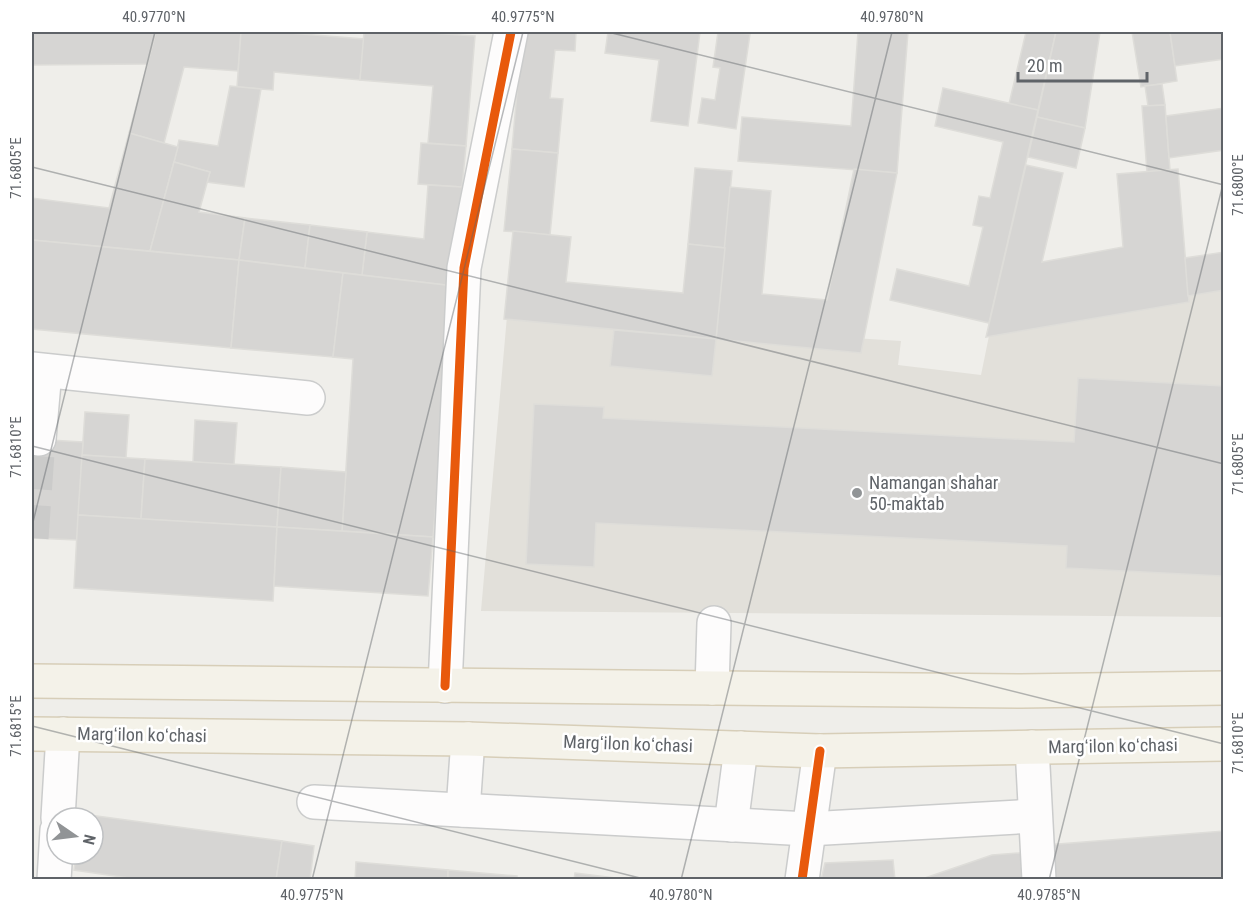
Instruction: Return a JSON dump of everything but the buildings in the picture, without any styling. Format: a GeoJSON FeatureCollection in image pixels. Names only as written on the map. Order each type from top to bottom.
{"type":"FeatureCollection","features":[{"type":"Feature","properties":{"kind":"main road"},"geometry":{"type":"LineString","coordinates":[[32,681],[1021,691],[1224,688]]}},
{"type":"Feature","properties":{"kind":"main road","name":"Margʻilon koʻchasi"},"geometry":{"type":"LineString","coordinates":[[47,734],[468,739],[820,751],[1224,744]]}},
{"type":"Feature","properties":{"kind":"street"},"geometry":{"type":"LineString","coordinates":[[445,686],[464,268],[511,32]]}},
{"type":"Feature","properties":{"kind":"street"},"geometry":{"type":"LineString","coordinates":[[39,440],[38,370],[308,398]]}},
{"type":"Feature","properties":{"kind":"street"},"geometry":{"type":"LineString","coordinates":[[712,688],[714,623]]}},
{"type":"Feature","properties":{"kind":"street"},"geometry":{"type":"LineString","coordinates":[[47,734],[50,806]]}},
{"type":"Feature","properties":{"kind":"street"},"geometry":{"type":"LineString","coordinates":[[463,810],[468,739]]}},
{"type":"Feature","properties":{"kind":"street"},"geometry":{"type":"LineString","coordinates":[[1032,747],[1039,879]]}},
{"type":"Feature","properties":{"kind":"street"},"geometry":{"type":"LineString","coordinates":[[731,825],[741,748]]}},
{"type":"Feature","properties":{"kind":"street"},"geometry":{"type":"LineString","coordinates":[[802,879],[820,751]]}},
{"type":"Feature","properties":{"kind":"street"},"geometry":{"type":"LineString","coordinates":[[314,802],[808,830],[1035,816]]}},
{"type":"Feature","properties":{"kind":"shaded area","name":"Namangan shahar 50-maktab"},"geometry":{"type":"Polygon","coordinates":[[[1223,289],[1223,617],[481,611],[507,316],[901,341],[898,365],[981,375],[990,331],[1223,289]]]}},
{"type":"Feature","properties":{"kind":"tunnel"},"geometry":{"type":"LineString","coordinates":[[32,538],[39,439]]}},
{"type":"Feature","properties":{"kind":"cycle path"},"geometry":{"type":"LineString","coordinates":[[445,686],[464,268],[511,32]]}},
{"type":"Feature","properties":{"kind":"cycle path"},"geometry":{"type":"LineString","coordinates":[[802,880],[820,751]]}},
{"type":"Feature","properties":{"kind":"place","name":"Namangan shahar 50-maktab"},"geometry":{"type":"Point","coordinates":[857,493]}}]}
